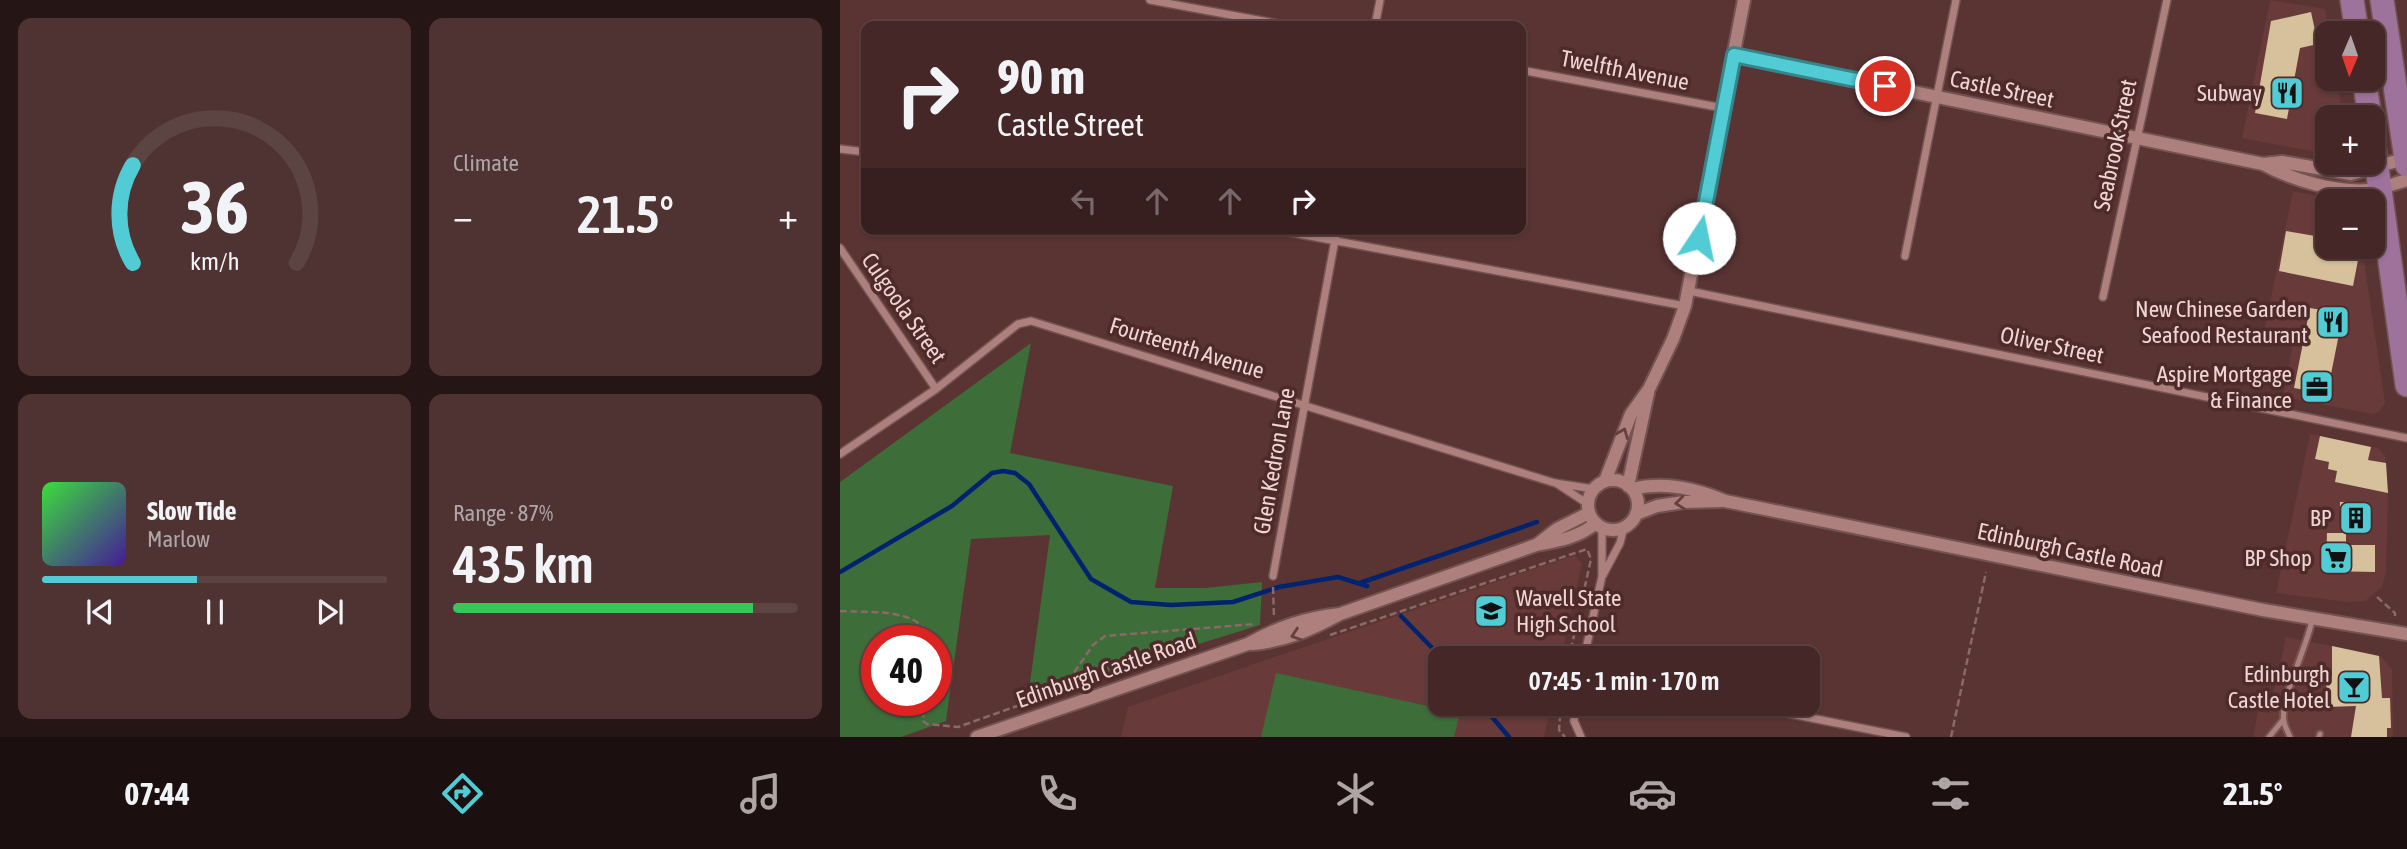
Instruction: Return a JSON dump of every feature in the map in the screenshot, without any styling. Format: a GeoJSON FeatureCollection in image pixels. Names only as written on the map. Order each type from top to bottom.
{"type":"FeatureCollection","features":[{"type":"Feature","properties":{"kind":"highway"},"geometry":{"type":"LineString","coordinates":[[2352,0],[2355,21]]}},
{"type":"Feature","properties":{"kind":"highway"},"geometry":{"type":"LineString","coordinates":[[2382,0],[2407,165]]}},
{"type":"Feature","properties":{"kind":"highway"},"geometry":{"type":"LineString","coordinates":[[2379,175],[2407,385]]}},
{"type":"Feature","properties":{"kind":"street"},"geometry":{"type":"LineString","coordinates":[[1150,0],[1263,21]]}},
{"type":"Feature","properties":{"kind":"street"},"geometry":{"type":"LineString","coordinates":[[1376,21],[1380,0]]}},
{"type":"Feature","properties":{"kind":"street"},"geometry":{"type":"LineString","coordinates":[[1605,481],[1631,414],[1649,389],[1685,306],[1744,0]]}},
{"type":"Feature","properties":{"kind":"street"},"geometry":{"type":"LineString","coordinates":[[1905,256],[1956,0]]}},
{"type":"Feature","properties":{"kind":"street","name":"Seabrook Street"},"geometry":{"type":"LineString","coordinates":[[2103,297],[2167,0]]}},
{"type":"Feature","properties":{"kind":"street","name":"Castle Street"},"geometry":{"type":"LineString","coordinates":[[1734,55],[2263,164],[2281,174],[2343,188],[2379,178]]}},
{"type":"Feature","properties":{"kind":"street","name":"Twelfth Avenue"},"geometry":{"type":"LineString","coordinates":[[1526,71],[1723,108]]}},
{"type":"Feature","properties":{"kind":"street"},"geometry":{"type":"LineString","coordinates":[[840,149],[861,151]]}},
{"type":"Feature","properties":{"kind":"street","name":"Castle Street"},"geometry":{"type":"LineString","coordinates":[[2263,164],[2282,162],[2379,178]]}},
{"type":"Feature","properties":{"kind":"street"},"geometry":{"type":"LineString","coordinates":[[2379,178],[2407,165]]}},
{"type":"Feature","properties":{"kind":"street"},"geometry":{"type":"LineString","coordinates":[[2379,178],[2407,165]]}},
{"type":"Feature","properties":{"kind":"street"},"geometry":{"type":"LineString","coordinates":[[1304,235],[1685,306]]}},
{"type":"Feature","properties":{"kind":"street","name":"Glen Kedron Lane"},"geometry":{"type":"LineString","coordinates":[[1273,576],[1336,235]]}},
{"type":"Feature","properties":{"kind":"street","name":"Culgoola Street"},"geometry":{"type":"LineString","coordinates":[[840,248],[936,388]]}},
{"type":"Feature","properties":{"kind":"street","name":"Oliver Street"},"geometry":{"type":"LineString","coordinates":[[1689,290],[2407,438]]}},
{"type":"Feature","properties":{"kind":"street","name":"Fourteenth Avenue"},"geometry":{"type":"LineString","coordinates":[[840,454],[936,388],[1018,324],[1031,321],[1555,483],[1594,489]]}},
{"type":"Feature","properties":{"kind":"street"},"geometry":{"type":"LineString","coordinates":[[1630,488],[1649,389]]}},
{"type":"Feature","properties":{"kind":"street"},"geometry":{"type":"LineString","coordinates":[[1587,646],[1602,576],[1620,543],[1624,527],[1636,514],[1638,501],[1630,488],[1613,480],[1605,481],[1594,489],[1594,517],[1602,576]]}},
{"type":"Feature","properties":{"kind":"street","name":"Fourteenth Avenue"},"geometry":{"type":"LineString","coordinates":[[1555,483],[1594,517]]}},
{"type":"Feature","properties":{"kind":"street","name":"Edinburgh Castle Road"},"geometry":{"type":"LineString","coordinates":[[1630,488],[1650,485],[1698,489],[1725,500],[2312,619],[2407,634]]}},
{"type":"Feature","properties":{"kind":"street","name":"Edinburgh Castle Road"},"geometry":{"type":"LineString","coordinates":[[1636,514],[1657,506],[1725,500]]}},
{"type":"Feature","properties":{"kind":"street"},"geometry":{"type":"LineString","coordinates":[[1594,517],[1624,527]]}},
{"type":"Feature","properties":{"kind":"street","name":"Edinburgh Castle Road"},"geometry":{"type":"LineString","coordinates":[[977,737],[1248,644],[1278,641],[1312,630],[1340,614],[1536,545],[1564,540],[1585,532],[1594,517]]}},
{"type":"Feature","properties":{"kind":"street"},"geometry":{"type":"LineString","coordinates":[[1574,716],[1581,737]]}},
{"type":"Feature","properties":{"kind":"street"},"geometry":{"type":"LineString","coordinates":[[1801,716],[1906,737]]}},
{"type":"Feature","properties":{"kind":"lane"},"geometry":{"type":"LineString","coordinates":[[2269,737],[2283,720],[2296,665],[2309,639],[2312,619]]}},
{"type":"Feature","properties":{"kind":"lane"},"geometry":{"type":"LineString","coordinates":[[2283,720],[2290,737]]}},
{"type":"Feature","properties":{"kind":"path"},"geometry":{"type":"LineString","coordinates":[[1323,637],[1587,549],[1591,559],[1572,646]]}},
{"type":"Feature","properties":{"kind":"path"},"geometry":{"type":"LineString","coordinates":[[1951,737],[1986,572]]}},
{"type":"Feature","properties":{"kind":"path"},"geometry":{"type":"LineString","coordinates":[[1273,576],[1274,618]]}},
{"type":"Feature","properties":{"kind":"path"},"geometry":{"type":"LineString","coordinates":[[2378,597],[2395,613],[2395,617]]}},
{"type":"Feature","properties":{"kind":"path"},"geometry":{"type":"LineString","coordinates":[[840,611],[906,617],[922,625]]}},
{"type":"Feature","properties":{"kind":"path"},"geometry":{"type":"LineString","coordinates":[[923,716],[923,721],[927,724],[958,727],[1062,690],[1093,645],[1105,636],[1254,625],[1280,617]]}},
{"type":"Feature","properties":{"kind":"path"},"geometry":{"type":"LineString","coordinates":[[1560,716],[1559,730],[1565,737]]}},
{"type":"Feature","properties":{"kind":"shaded area"},"geometry":{"type":"Polygon","coordinates":[[[2270,0],[2325,9],[2327,21],[2315,21],[2315,91],[2339,91],[2341,105],[2315,105],[2315,152],[2242,138],[2270,0]]]}},
{"type":"Feature","properties":{"kind":"shaded area"},"geometry":{"type":"Polygon","coordinates":[[[2293,191],[2315,196],[2315,259],[2364,259],[2385,403],[2379,412],[2372,414],[2283,397],[2294,337],[2264,331],[2293,191]]]}},
{"type":"Feature","properties":{"kind":"shaded area"},"geometry":{"type":"Polygon","coordinates":[[[2310,434],[2378,448],[2385,455],[2388,493],[2386,572],[2382,587],[2365,601],[2348,602],[2276,593],[2310,434]]]}},
{"type":"Feature","properties":{"kind":"shaded area","name":"Wavell State High School"},"geometry":{"type":"Polygon","coordinates":[[[1575,555],[1582,564],[1564,646],[1428,646],[1428,716],[1548,716],[1544,737],[1121,737],[1128,707],[1575,555]]]}},
{"type":"Feature","properties":{"kind":"shaded area"},"geometry":{"type":"Polygon","coordinates":[[[2286,637],[2381,656],[2392,670],[2393,737],[2253,737],[2258,711],[2269,713],[2286,637]]]}},
{"type":"Feature","properties":{"kind":"green space"},"geometry":{"type":"Polygon","coordinates":[[[1031,343],[1010,453],[1173,486],[1155,588],[1205,588],[1262,582],[1260,625],[1028,697],[1050,535],[971,539],[952,677],[952,625],[861,625],[861,716],[947,716],[946,721],[901,737],[840,737],[840,482],[1031,343]]]}},
{"type":"Feature","properties":{"kind":"green space"},"geometry":{"type":"Polygon","coordinates":[[[1276,673],[1428,706],[1428,716],[1459,716],[1454,737],[1261,737],[1276,673]]]}},
{"type":"Feature","properties":{"kind":"building"},"geometry":{"type":"Polygon","coordinates":[[[2311,12],[2315,30],[2315,45],[2300,48],[2287,119],[2255,113],[2271,21],[2311,12]]]}},
{"type":"Feature","properties":{"kind":"building"},"geometry":{"type":"Polygon","coordinates":[[[2286,231],[2315,236],[2315,259],[2358,259],[2353,286],[2279,271],[2286,231]]]}},
{"type":"Feature","properties":{"kind":"building"},"geometry":{"type":"Polygon","coordinates":[[[2310,308],[2345,314],[2348,329],[2340,329],[2327,394],[2294,388],[2310,308]]]}},
{"type":"Feature","properties":{"kind":"building"},"geometry":{"type":"Polygon","coordinates":[[[2320,436],[2371,447],[2368,460],[2386,463],[2388,493],[2335,482],[2337,471],[2328,469],[2329,462],[2315,459],[2320,436]]]}},
{"type":"Feature","properties":{"kind":"building","name":"BP"},"geometry":{"type":"Polygon","coordinates":[[[2340,502],[2355,502],[2355,512],[2370,512],[2370,524],[2340,524],[2340,502]]]}},
{"type":"Feature","properties":{"kind":"building"},"geometry":{"type":"Polygon","coordinates":[[[2327,533],[2346,533],[2346,545],[2375,545],[2375,572],[2326,571],[2327,533]]]}},
{"type":"Feature","properties":{"kind":"building","name":"Edinburgh Castle Hotel"},"geometry":{"type":"Polygon","coordinates":[[[2332,646],[2379,656],[2382,698],[2390,698],[2391,728],[2387,728],[2387,737],[2351,737],[2356,706],[2327,707],[2326,676],[2332,676],[2332,646]]]}},
{"type":"Feature","properties":{"kind":"waterway"},"geometry":{"type":"LineString","coordinates":[[840,572],[952,506],[992,473],[1003,471],[1015,473],[1029,484],[1091,579],[1131,602],[1171,605],[1233,602],[1279,587],[1338,577],[1367,586]]}},
{"type":"Feature","properties":{"kind":"waterway"},"geometry":{"type":"LineString","coordinates":[[1360,583],[1537,522]]}},
{"type":"Feature","properties":{"kind":"waterway"},"geometry":{"type":"LineString","coordinates":[[1401,616],[1430,646]]}},
{"type":"Feature","properties":{"kind":"waterway"},"geometry":{"type":"LineString","coordinates":[[1491,716],[1509,737]]}},
{"type":"Feature","properties":{"kind":"place","name":"Subway"},"geometry":{"type":"Point","coordinates":[2287,93]}},
{"type":"Feature","properties":{"kind":"place","name":"New Chinese Garden Seafood Restaurant"},"geometry":{"type":"Point","coordinates":[2333,322]}},
{"type":"Feature","properties":{"kind":"place","name":"Aspire Mortgage & Finance"},"geometry":{"type":"Point","coordinates":[2317,387]}},
{"type":"Feature","properties":{"kind":"place","name":"BP"},"geometry":{"type":"Point","coordinates":[2356,518]}},
{"type":"Feature","properties":{"kind":"place","name":"BP Shop"},"geometry":{"type":"Point","coordinates":[2336,558]}},
{"type":"Feature","properties":{"kind":"place","name":"Wavell State High School"},"geometry":{"type":"Point","coordinates":[1491,611]}},
{"type":"Feature","properties":{"kind":"place","name":"Edinburgh Castle Hotel"},"geometry":{"type":"Point","coordinates":[2354,687]}},
{"type":"Feature","properties":{"kind":"route"},"geometry":{"type":"LineString","coordinates":[[1699,238],[1734,55],[1885,86]]}}]}
